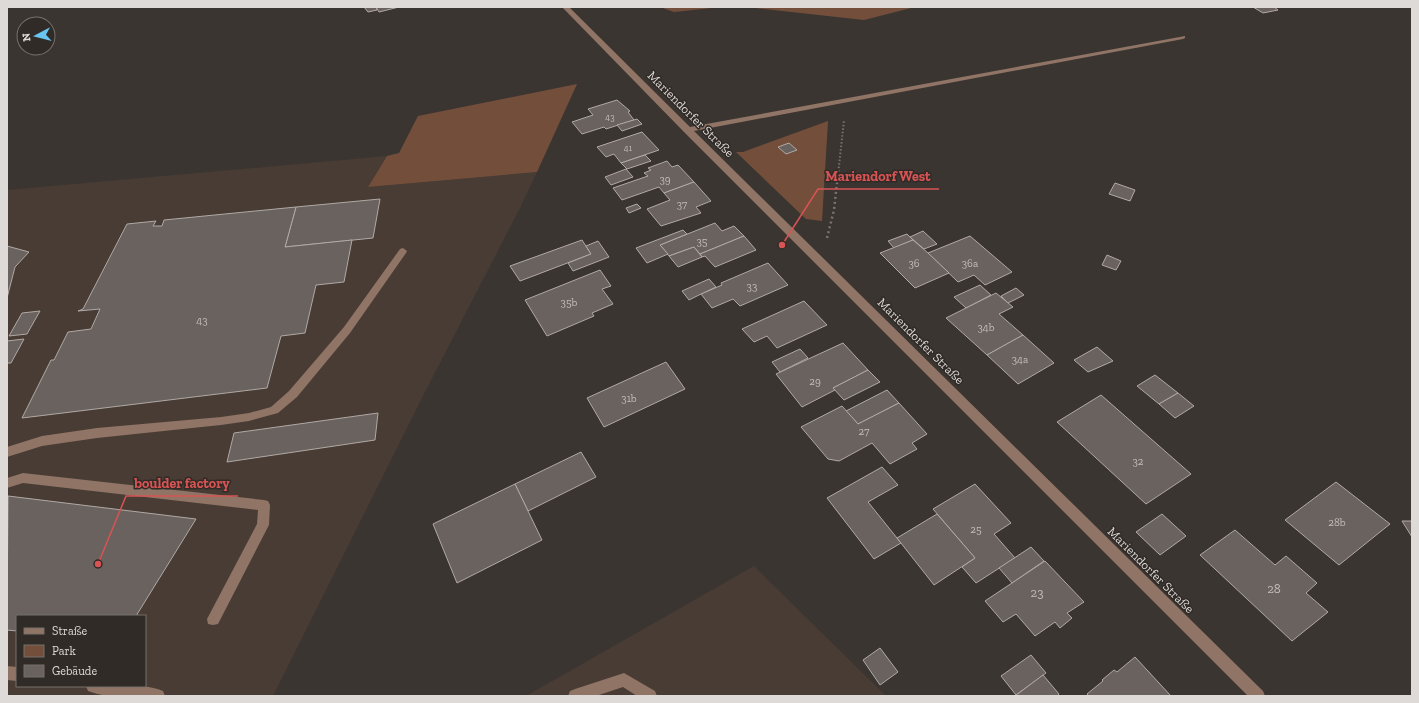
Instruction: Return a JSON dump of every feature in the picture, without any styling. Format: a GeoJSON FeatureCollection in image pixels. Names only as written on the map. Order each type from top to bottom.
{"type":"FeatureCollection","features":[{"type":"Feature","properties":{"kind":"street","name":"Mariendorfer Straße"},"geometry":{"type":"LineString","coordinates":[[565,7],[597,41],[1258,696]]}},
{"type":"Feature","properties":{"kind":"street"},"geometry":{"type":"LineString","coordinates":[[687,130],[1182,37]]}},
{"type":"Feature","properties":{"kind":"street"},"geometry":{"type":"LineString","coordinates":[[7,452],[42,441],[97,433],[228,420],[248,417],[274,410],[293,394],[347,330],[403,251]]}},
{"type":"Feature","properties":{"kind":"street"},"geometry":{"type":"LineString","coordinates":[[7,483],[23,478],[264,505],[263,525],[213,619]]}},
{"type":"Feature","properties":{"kind":"street"},"geometry":{"type":"LineString","coordinates":[[575,696],[624,680],[650,696]]}},
{"type":"Feature","properties":{"kind":"street"},"geometry":{"type":"LineString","coordinates":[[99,687],[158,696]]}},
{"type":"Feature","properties":{"kind":"path"},"geometry":{"type":"LineString","coordinates":[[821,262],[834,210],[844,117]]}},
{"type":"Feature","properties":{"kind":"shaded area"},"geometry":{"type":"Polygon","coordinates":[[[387,156],[368,187],[537,172],[273,696],[7,696],[7,190],[387,156]]]}},
{"type":"Feature","properties":{"kind":"shaded area"},"geometry":{"type":"Polygon","coordinates":[[[754,566],[886,696],[526,696],[754,566]]]}},
{"type":"Feature","properties":{"kind":"green space"},"geometry":{"type":"Polygon","coordinates":[[[660,7],[721,7],[674,12],[660,7]]]}},
{"type":"Feature","properties":{"kind":"green space"},"geometry":{"type":"Polygon","coordinates":[[[747,7],[915,7],[864,20],[747,7]]]}},
{"type":"Feature","properties":{"kind":"green space"},"geometry":{"type":"Polygon","coordinates":[[[577,84],[537,172],[368,187],[387,156],[399,153],[418,116],[577,84]]]}},
{"type":"Feature","properties":{"kind":"green space"},"geometry":{"type":"Polygon","coordinates":[[[828,121],[822,221],[806,219],[736,152],[743,152],[828,121]]]}},
{"type":"Feature","properties":{"kind":"building"},"geometry":{"type":"Polygon","coordinates":[[[364,7],[376,7],[377,10],[368,12],[364,7]]]}},
{"type":"Feature","properties":{"kind":"building"},"geometry":{"type":"Polygon","coordinates":[[[376,7],[399,7],[379,12],[376,7]]]}},
{"type":"Feature","properties":{"kind":"building"},"geometry":{"type":"Polygon","coordinates":[[[1253,7],[1274,7],[1278,10],[1263,13],[1253,7]]]}},
{"type":"Feature","properties":{"kind":"building"},"geometry":{"type":"Polygon","coordinates":[[[617,100],[630,111],[628,112],[634,120],[606,129],[604,127],[582,134],[572,122],[593,115],[588,109],[617,100]]]}},
{"type":"Feature","properties":{"kind":"building"},"geometry":{"type":"Polygon","coordinates":[[[637,119],[642,124],[622,131],[617,125],[637,119]]]}},
{"type":"Feature","properties":{"kind":"building"},"geometry":{"type":"Polygon","coordinates":[[[642,132],[659,150],[621,163],[614,154],[606,157],[597,147],[642,132]]]}},
{"type":"Feature","properties":{"kind":"building"},"geometry":{"type":"Polygon","coordinates":[[[789,143],[797,150],[786,154],[778,147],[789,143]]]}},
{"type":"Feature","properties":{"kind":"building"},"geometry":{"type":"Polygon","coordinates":[[[645,155],[651,161],[627,169],[621,163],[645,155]]]}},
{"type":"Feature","properties":{"kind":"building"},"geometry":{"type":"Polygon","coordinates":[[[667,161],[672,167],[678,165],[694,182],[664,193],[659,187],[622,200],[613,188],[648,176],[644,173],[651,170],[648,168],[667,161]]]}},
{"type":"Feature","properties":{"kind":"building"},"geometry":{"type":"Polygon","coordinates":[[[626,169],[633,177],[611,185],[605,177],[626,169]]]}},
{"type":"Feature","properties":{"kind":"building"},"geometry":{"type":"Polygon","coordinates":[[[694,182],[711,201],[696,207],[701,213],[661,226],[647,209],[670,200],[664,193],[694,182]]]}},
{"type":"Feature","properties":{"kind":"building"},"geometry":{"type":"Polygon","coordinates":[[[1115,183],[1135,190],[1130,201],[1109,194],[1115,183]]]}},
{"type":"Feature","properties":{"kind":"building"},"geometry":{"type":"Polygon","coordinates":[[[380,199],[373,238],[285,247],[296,207],[380,199]]]}},
{"type":"Feature","properties":{"kind":"building"},"geometry":{"type":"Polygon","coordinates":[[[637,204],[641,208],[629,213],[626,208],[637,204]]]}},
{"type":"Feature","properties":{"kind":"building"},"geometry":{"type":"Polygon","coordinates":[[[296,207],[285,247],[352,240],[344,282],[316,285],[305,333],[281,336],[267,388],[22,418],[51,360],[54,360],[68,332],[91,329],[100,309],[78,311],[83,309],[127,224],[156,221],[153,226],[162,226],[164,220],[296,207]]]}},
{"type":"Feature","properties":{"kind":"building"},"geometry":{"type":"Polygon","coordinates":[[[715,223],[722,231],[734,226],[744,236],[700,254],[694,247],[669,256],[660,245],[715,223]]]}},
{"type":"Feature","properties":{"kind":"building"},"geometry":{"type":"Polygon","coordinates":[[[683,230],[687,234],[660,245],[668,254],[647,263],[636,248],[683,230]]]}},
{"type":"Feature","properties":{"kind":"building"},"geometry":{"type":"Polygon","coordinates":[[[923,231],[937,244],[924,249],[910,237],[923,231]]]}},
{"type":"Feature","properties":{"kind":"building"},"geometry":{"type":"Polygon","coordinates":[[[907,234],[913,240],[894,248],[888,241],[907,234]]]}},
{"type":"Feature","properties":{"kind":"building"},"geometry":{"type":"Polygon","coordinates":[[[744,236],[756,250],[715,267],[705,256],[702,257],[700,254],[744,236]]]}},
{"type":"Feature","properties":{"kind":"building"},"geometry":{"type":"Polygon","coordinates":[[[970,236],[1012,272],[985,285],[974,275],[958,282],[928,253],[970,236]]]}},
{"type":"Feature","properties":{"kind":"building"},"geometry":{"type":"Polygon","coordinates":[[[582,240],[591,254],[520,281],[510,266],[582,240]]]}},
{"type":"Feature","properties":{"kind":"building"},"geometry":{"type":"Polygon","coordinates":[[[913,240],[949,273],[915,288],[880,253],[913,240]]]}},
{"type":"Feature","properties":{"kind":"building"},"geometry":{"type":"Polygon","coordinates":[[[598,241],[609,257],[573,271],[568,263],[591,254],[586,246],[598,241]]]}},
{"type":"Feature","properties":{"kind":"building"},"geometry":{"type":"Polygon","coordinates":[[[7,246],[29,252],[15,267],[7,298],[7,246]]]}},
{"type":"Feature","properties":{"kind":"building"},"geometry":{"type":"Polygon","coordinates":[[[694,247],[702,257],[678,267],[669,256],[694,247]]]}},
{"type":"Feature","properties":{"kind":"building"},"geometry":{"type":"Polygon","coordinates":[[[1107,255],[1121,261],[1116,270],[1102,265],[1107,255]]]}},
{"type":"Feature","properties":{"kind":"building"},"geometry":{"type":"Polygon","coordinates":[[[768,263],[788,285],[740,306],[733,299],[712,308],[701,294],[722,285],[721,283],[768,263]]]}},
{"type":"Feature","properties":{"kind":"building"},"geometry":{"type":"Polygon","coordinates":[[[600,270],[611,286],[602,289],[613,304],[592,313],[594,316],[547,336],[525,300],[600,270]]]}},
{"type":"Feature","properties":{"kind":"building"},"geometry":{"type":"Polygon","coordinates":[[[709,279],[716,287],[689,300],[682,291],[709,279]]]}},
{"type":"Feature","properties":{"kind":"building"},"geometry":{"type":"Polygon","coordinates":[[[980,285],[991,295],[966,308],[954,297],[980,285]]]}},
{"type":"Feature","properties":{"kind":"building"},"geometry":{"type":"Polygon","coordinates":[[[1016,288],[1024,295],[1008,303],[1001,296],[1016,288]]]}},
{"type":"Feature","properties":{"kind":"building"},"geometry":{"type":"Polygon","coordinates":[[[996,293],[1013,307],[999,314],[1023,335],[987,355],[946,318],[996,293]]]}},
{"type":"Feature","properties":{"kind":"building"},"geometry":{"type":"Polygon","coordinates":[[[804,301],[827,325],[777,348],[767,336],[754,342],[742,329],[804,301]]]}},
{"type":"Feature","properties":{"kind":"building"},"geometry":{"type":"Polygon","coordinates":[[[40,311],[27,334],[9,336],[22,313],[40,311]]]}},
{"type":"Feature","properties":{"kind":"building"},"geometry":{"type":"Polygon","coordinates":[[[1023,335],[1054,363],[1018,384],[987,355],[1023,335]]]}},
{"type":"Feature","properties":{"kind":"building"},"geometry":{"type":"Polygon","coordinates":[[[24,339],[11,363],[7,363],[7,341],[24,339]]]}},
{"type":"Feature","properties":{"kind":"building"},"geometry":{"type":"Polygon","coordinates":[[[843,343],[868,370],[833,388],[835,390],[802,407],[776,374],[843,343]]]}},
{"type":"Feature","properties":{"kind":"building"},"geometry":{"type":"Polygon","coordinates":[[[1097,347],[1113,361],[1088,372],[1074,360],[1097,347]]]}},
{"type":"Feature","properties":{"kind":"building"},"geometry":{"type":"Polygon","coordinates":[[[800,349],[808,358],[780,372],[772,362],[800,349]]]}},
{"type":"Feature","properties":{"kind":"building"},"geometry":{"type":"Polygon","coordinates":[[[666,362],[685,389],[604,427],[587,398],[666,362]]]}},
{"type":"Feature","properties":{"kind":"building"},"geometry":{"type":"Polygon","coordinates":[[[868,370],[880,382],[844,400],[833,388],[868,370]]]}},
{"type":"Feature","properties":{"kind":"building"},"geometry":{"type":"Polygon","coordinates":[[[1155,375],[1178,393],[1159,404],[1137,386],[1155,375]]]}},
{"type":"Feature","properties":{"kind":"building"},"geometry":{"type":"Polygon","coordinates":[[[887,390],[899,403],[858,424],[846,411],[887,390]]]}},
{"type":"Feature","properties":{"kind":"building"},"geometry":{"type":"Polygon","coordinates":[[[1178,393],[1194,406],[1175,418],[1159,404],[1178,393]]]}},
{"type":"Feature","properties":{"kind":"building"},"geometry":{"type":"Polygon","coordinates":[[[1101,395],[1191,474],[1146,504],[1057,422],[1101,395]]]}},
{"type":"Feature","properties":{"kind":"building"},"geometry":{"type":"Polygon","coordinates":[[[899,403],[927,434],[912,443],[917,449],[890,464],[872,443],[839,461],[828,459],[801,427],[842,406],[858,424],[899,403]]]}},
{"type":"Feature","properties":{"kind":"building"},"geometry":{"type":"Polygon","coordinates":[[[378,413],[375,440],[227,462],[234,433],[378,413]]]}},
{"type":"Feature","properties":{"kind":"building"},"geometry":{"type":"Polygon","coordinates":[[[581,452],[596,477],[528,511],[515,484],[581,452]]]}},
{"type":"Feature","properties":{"kind":"building"},"geometry":{"type":"Polygon","coordinates":[[[882,467],[898,485],[868,502],[901,543],[874,559],[827,498],[882,467]]]}},
{"type":"Feature","properties":{"kind":"building"},"geometry":{"type":"Polygon","coordinates":[[[1336,482],[1390,524],[1339,565],[1285,520],[1336,482]]]}},
{"type":"Feature","properties":{"kind":"building"},"geometry":{"type":"Polygon","coordinates":[[[515,484],[542,540],[457,583],[433,524],[515,484]]]}},
{"type":"Feature","properties":{"kind":"building"},"geometry":{"type":"Polygon","coordinates":[[[975,484],[1011,523],[994,534],[1015,558],[976,583],[962,567],[975,558],[933,509],[975,484]]]}},
{"type":"Feature","properties":{"kind":"building"},"geometry":{"type":"Polygon","coordinates":[[[8,496],[196,519],[137,615],[16,615],[16,631],[7,630],[8,496]]]}},
{"type":"Feature","properties":{"kind":"building"},"geometry":{"type":"Polygon","coordinates":[[[937,514],[975,558],[934,585],[897,538],[937,514]]]}},
{"type":"Feature","properties":{"kind":"building"},"geometry":{"type":"Polygon","coordinates":[[[1162,514],[1186,536],[1160,555],[1136,532],[1162,514]]]}},
{"type":"Feature","properties":{"kind":"building"},"geometry":{"type":"Polygon","coordinates":[[[1402,521],[1412,521],[1412,537],[1402,521]]]}},
{"type":"Feature","properties":{"kind":"building"},"geometry":{"type":"Polygon","coordinates":[[[1235,530],[1275,565],[1286,556],[1317,583],[1306,593],[1328,612],[1292,641],[1200,555],[1235,530]]]}},
{"type":"Feature","properties":{"kind":"building"},"geometry":{"type":"Polygon","coordinates":[[[1031,547],[1044,561],[1012,583],[999,568],[1031,547]]]}},
{"type":"Feature","properties":{"kind":"building"},"geometry":{"type":"Polygon","coordinates":[[[1045,561],[1084,602],[1067,613],[1072,618],[1060,628],[1055,622],[1035,636],[1016,614],[1003,622],[985,601],[1045,561]]]}},
{"type":"Feature","properties":{"kind":"building"},"geometry":{"type":"Polygon","coordinates":[[[880,648],[898,672],[880,685],[863,660],[880,648]]]}},
{"type":"Feature","properties":{"kind":"building"},"geometry":{"type":"Polygon","coordinates":[[[1031,655],[1046,673],[1016,695],[1001,676],[1031,655]]]}},
{"type":"Feature","properties":{"kind":"building"},"geometry":{"type":"Polygon","coordinates":[[[1135,657],[1171,696],[1089,696],[1087,694],[1114,670],[1117,672],[1135,657]]]}},
{"type":"Feature","properties":{"kind":"building"},"geometry":{"type":"Polygon","coordinates":[[[1043,675],[1059,694],[1057,696],[1015,696],[1043,675]]]}},
{"type":"Feature","properties":{"kind":"place","name":"Mariendorf West"},"geometry":{"type":"Point","coordinates":[782,245]}},
{"type":"Feature","properties":{"kind":"place","name":"boulder factory"},"geometry":{"type":"Point","coordinates":[98,564]}}]}
